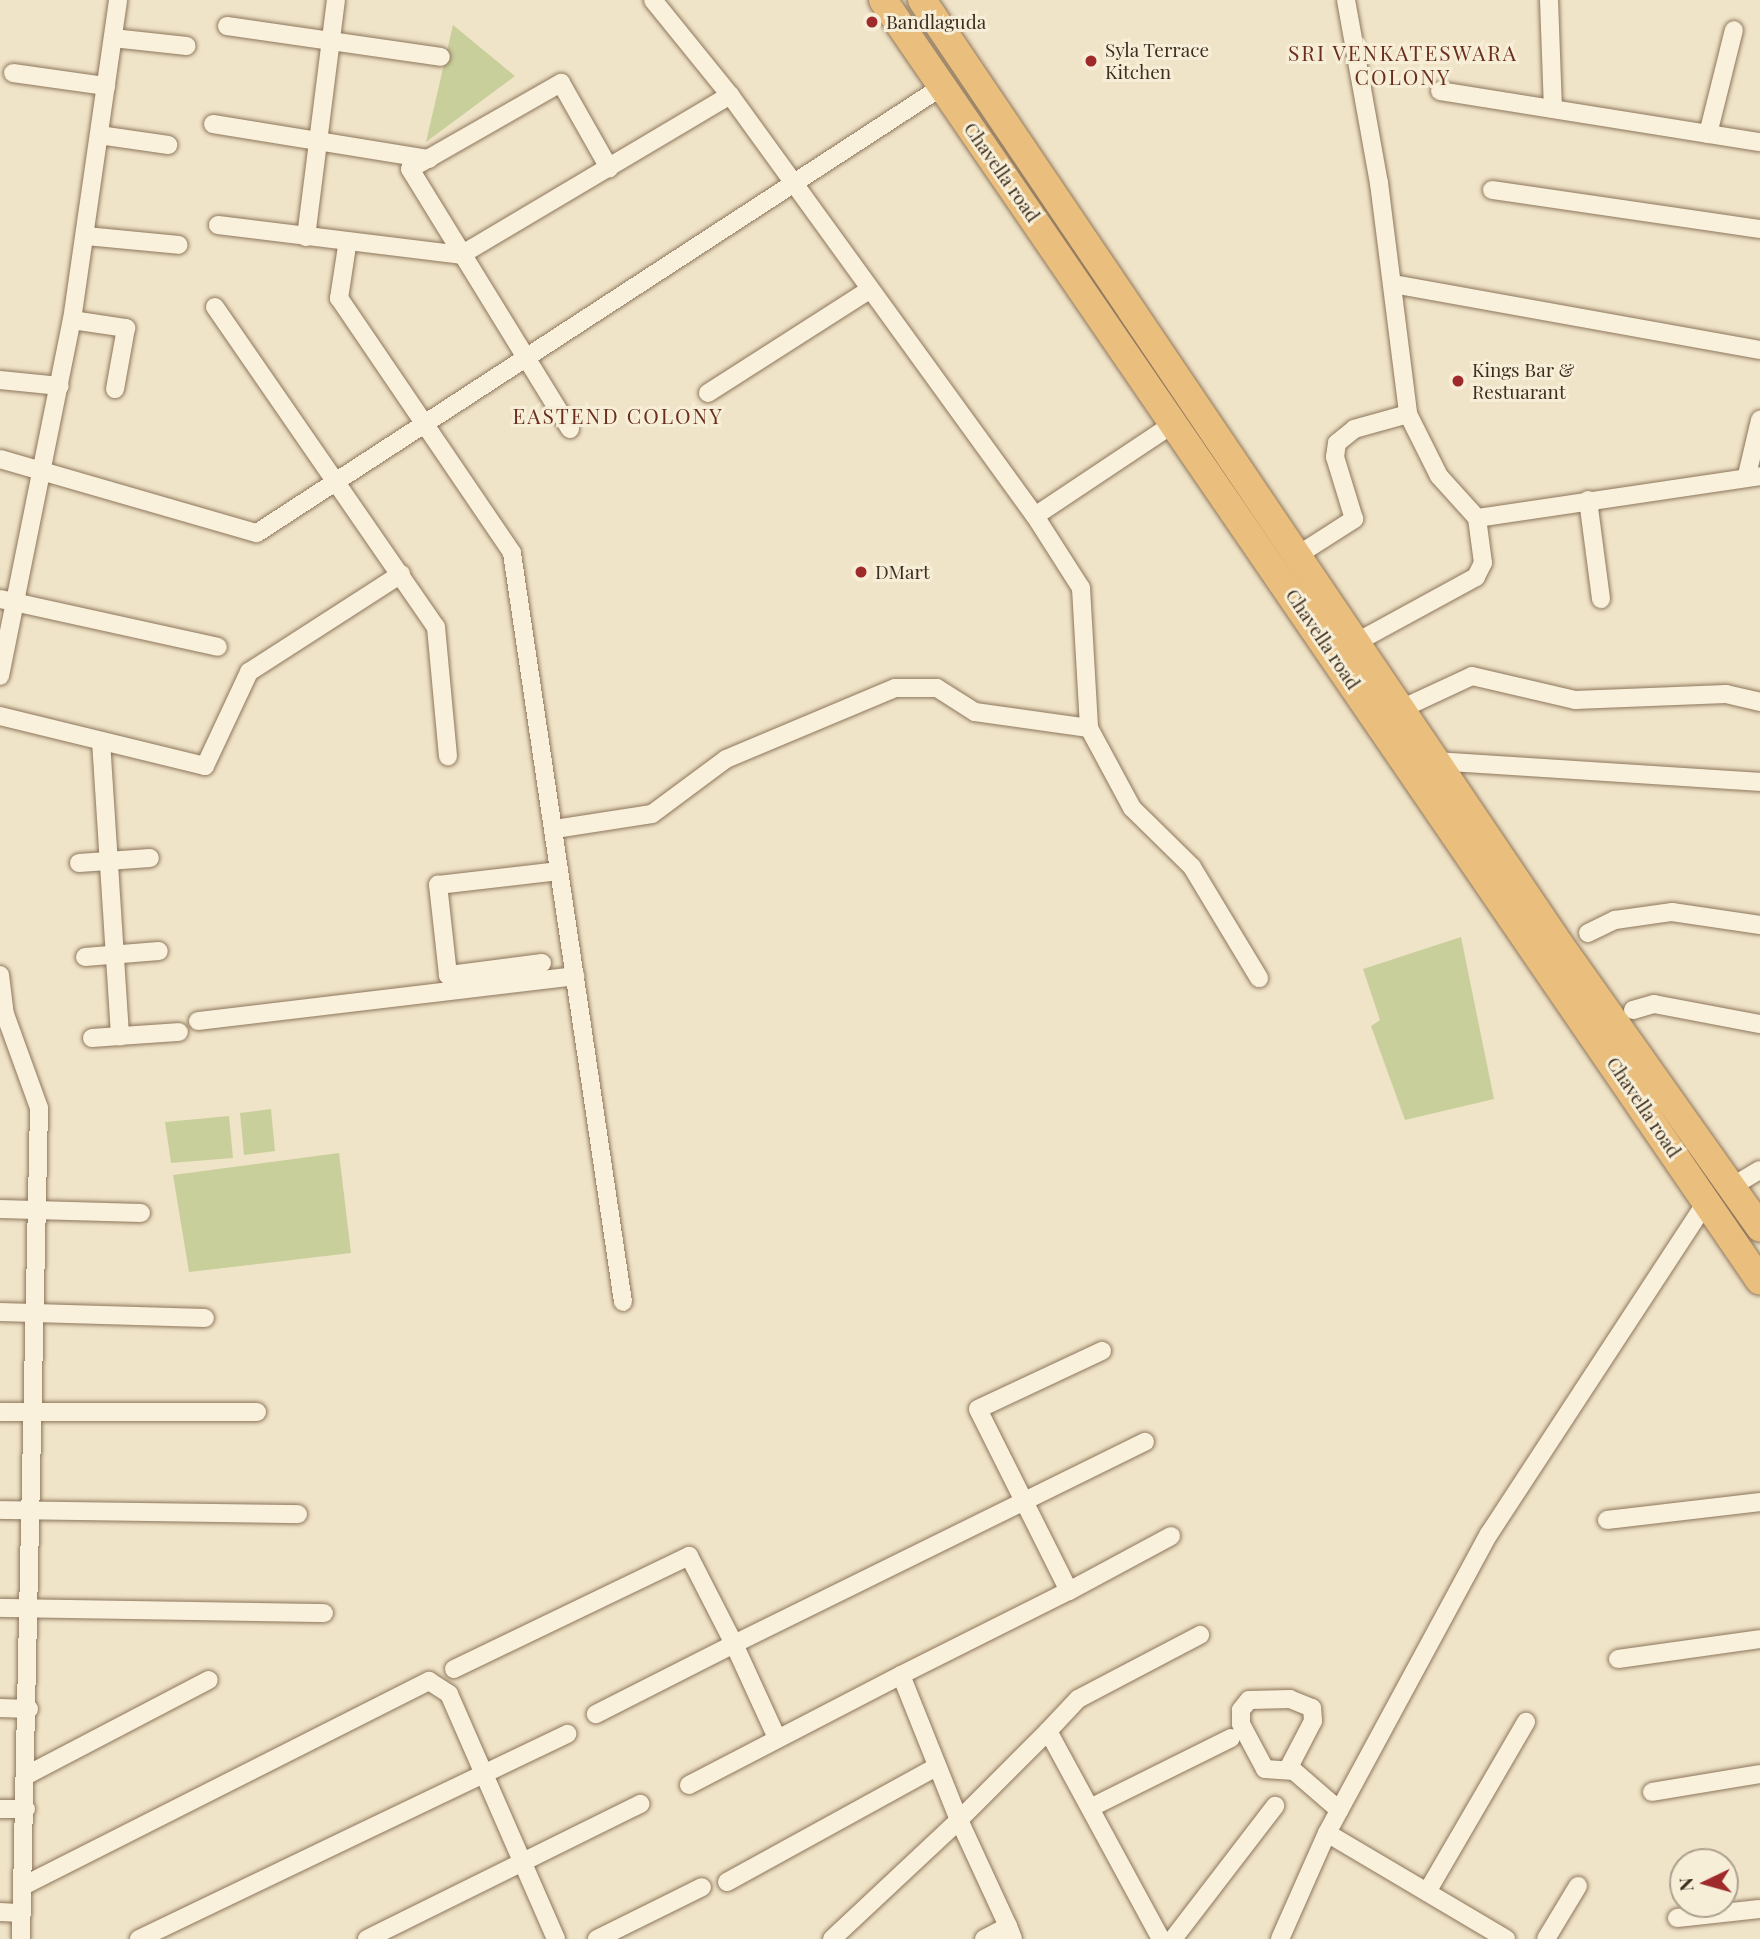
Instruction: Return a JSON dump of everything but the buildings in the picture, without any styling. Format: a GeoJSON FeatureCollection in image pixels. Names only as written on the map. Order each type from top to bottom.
{"type":"FeatureCollection","features":[{"type":"Feature","properties":{"kind":"highway","name":"Chavella road"},"geometry":{"type":"LineString","coordinates":[[883,0],[1176,422],[1760,1280]]}},
{"type":"Feature","properties":{"kind":"highway","name":"Chavella road"},"geometry":{"type":"LineString","coordinates":[[922,0],[1436,761],[1760,1227]]}},
{"type":"Feature","properties":{"kind":"street"},"geometry":{"type":"LineString","coordinates":[[0,676],[9,601],[44,470],[72,320],[118,0]]}},
{"type":"Feature","properties":{"kind":"street"},"geometry":{"type":"LineString","coordinates":[[306,237],[335,0]]}},
{"type":"Feature","properties":{"kind":"street"},"geometry":{"type":"LineString","coordinates":[[653,0],[730,95],[797,185],[869,290],[1035,516],[1081,588],[1089,728],[1132,808],[1192,867],[1259,978]]}},
{"type":"Feature","properties":{"kind":"street"},"geometry":{"type":"LineString","coordinates":[[1346,0],[1393,284],[1408,414],[1439,476],[1477,518],[1481,572],[1357,642]]}},
{"type":"Feature","properties":{"kind":"street"},"geometry":{"type":"LineString","coordinates":[[1549,0],[1553,109]]}},
{"type":"Feature","properties":{"kind":"street"},"geometry":{"type":"LineString","coordinates":[[227,26],[441,57]]}},
{"type":"Feature","properties":{"kind":"street"},"geometry":{"type":"LineString","coordinates":[[1708,134],[1734,30]]}},
{"type":"Feature","properties":{"kind":"street"},"geometry":{"type":"LineString","coordinates":[[113,38],[187,47]]}},
{"type":"Feature","properties":{"kind":"street"},"geometry":{"type":"LineString","coordinates":[[13,73],[106,86]]}},
{"type":"Feature","properties":{"kind":"street"},"geometry":{"type":"LineString","coordinates":[[570,429],[525,361],[410,169],[561,83],[609,168]]}},
{"type":"Feature","properties":{"kind":"street"},"geometry":{"type":"LineString","coordinates":[[0,458],[257,533],[797,185],[943,86]]}},
{"type":"Feature","properties":{"kind":"street"},"geometry":{"type":"LineString","coordinates":[[1440,91],[1760,142]]}},
{"type":"Feature","properties":{"kind":"street"},"geometry":{"type":"LineString","coordinates":[[218,225],[306,237],[347,246],[461,255],[730,95]]}},
{"type":"Feature","properties":{"kind":"street"},"geometry":{"type":"LineString","coordinates":[[213,124],[429,159]]}},
{"type":"Feature","properties":{"kind":"street"},"geometry":{"type":"LineString","coordinates":[[99,135],[168,145]]}},
{"type":"Feature","properties":{"kind":"street"},"geometry":{"type":"LineString","coordinates":[[1492,190],[1760,229]]}},
{"type":"Feature","properties":{"kind":"street"},"geometry":{"type":"LineString","coordinates":[[86,236],[179,245]]}},
{"type":"Feature","properties":{"kind":"street"},"geometry":{"type":"LineString","coordinates":[[347,246],[339,298],[512,553],[623,1301]]}},
{"type":"Feature","properties":{"kind":"street"},"geometry":{"type":"LineString","coordinates":[[1393,284],[1760,350]]}},
{"type":"Feature","properties":{"kind":"street"},"geometry":{"type":"LineString","coordinates":[[708,393],[869,290]]}},
{"type":"Feature","properties":{"kind":"street"},"geometry":{"type":"LineString","coordinates":[[215,307],[335,485],[401,574],[436,627],[448,756]]}},
{"type":"Feature","properties":{"kind":"street"},"geometry":{"type":"LineString","coordinates":[[72,320],[126,328],[115,389]]}},
{"type":"Feature","properties":{"kind":"street"},"geometry":{"type":"LineString","coordinates":[[0,380],[60,386]]}},
{"type":"Feature","properties":{"kind":"street"},"geometry":{"type":"LineString","coordinates":[[1298,555],[1354,519],[1335,457],[1337,443],[1354,429],[1408,414]]}},
{"type":"Feature","properties":{"kind":"street"},"geometry":{"type":"LineString","coordinates":[[1477,518],[1754,475],[1760,420]]}},
{"type":"Feature","properties":{"kind":"street"},"geometry":{"type":"LineString","coordinates":[[1035,516],[1176,422]]}},
{"type":"Feature","properties":{"kind":"street"},"geometry":{"type":"LineString","coordinates":[[1588,500],[1601,599]]}},
{"type":"Feature","properties":{"kind":"street"},"geometry":{"type":"LineString","coordinates":[[0,716],[205,766],[249,672],[401,574]]}},
{"type":"Feature","properties":{"kind":"street"},"geometry":{"type":"LineString","coordinates":[[9,601],[218,647]]}},
{"type":"Feature","properties":{"kind":"street"},"geometry":{"type":"LineString","coordinates":[[1401,709],[1472,676],[1575,700],[1726,694],[1760,702]]}},
{"type":"Feature","properties":{"kind":"street"},"geometry":{"type":"LineString","coordinates":[[555,829],[652,814],[726,759],[895,688],[937,688],[975,712],[1089,728]]}},
{"type":"Feature","properties":{"kind":"street"},"geometry":{"type":"LineString","coordinates":[[101,741],[120,1036]]}},
{"type":"Feature","properties":{"kind":"street"},"geometry":{"type":"LineString","coordinates":[[1436,761],[1760,782]]}},
{"type":"Feature","properties":{"kind":"street"},"geometry":{"type":"LineString","coordinates":[[79,863],[149,858]]}},
{"type":"Feature","properties":{"kind":"street"},"geometry":{"type":"LineString","coordinates":[[542,963],[449,975],[438,886],[559,871]]}},
{"type":"Feature","properties":{"kind":"street"},"geometry":{"type":"LineString","coordinates":[[1588,933],[1615,920],[1672,912],[1760,925]]}},
{"type":"Feature","properties":{"kind":"street"},"geometry":{"type":"LineString","coordinates":[[85,957],[159,951]]}},
{"type":"Feature","properties":{"kind":"street"},"geometry":{"type":"LineString","coordinates":[[0,975],[5,1014],[39,1108],[34,1413],[28,1510],[31,1609],[29,1709],[21,1939]]}},
{"type":"Feature","properties":{"kind":"street"},"geometry":{"type":"LineString","coordinates":[[198,1021],[575,976]]}},
{"type":"Feature","properties":{"kind":"street"},"geometry":{"type":"LineString","coordinates":[[1633,1010],[1654,1004],[1760,1024]]}},
{"type":"Feature","properties":{"kind":"street"},"geometry":{"type":"LineString","coordinates":[[92,1038],[179,1032]]}},
{"type":"Feature","properties":{"kind":"street"},"geometry":{"type":"LineString","coordinates":[[1733,1186],[1760,1170]]}},
{"type":"Feature","properties":{"kind":"street"},"geometry":{"type":"LineString","coordinates":[[1280,1939],[1327,1833],[1489,1534],[1707,1199]]}},
{"type":"Feature","properties":{"kind":"street"},"geometry":{"type":"LineString","coordinates":[[0,1209],[141,1213]]}},
{"type":"Feature","properties":{"kind":"street"},"geometry":{"type":"LineString","coordinates":[[0,1312],[205,1318]]}},
{"type":"Feature","properties":{"kind":"street"},"geometry":{"type":"LineString","coordinates":[[1069,1591],[1025,1498],[978,1409],[1101,1351]]}},
{"type":"Feature","properties":{"kind":"street"},"geometry":{"type":"LineString","coordinates":[[0,1412],[257,1412]]}},
{"type":"Feature","properties":{"kind":"street"},"geometry":{"type":"LineString","coordinates":[[596,1714],[1025,1498],[1145,1442]]}},
{"type":"Feature","properties":{"kind":"street"},"geometry":{"type":"LineString","coordinates":[[1607,1520],[1760,1502]]}},
{"type":"Feature","properties":{"kind":"street"},"geometry":{"type":"LineString","coordinates":[[0,1510],[298,1514]]}},
{"type":"Feature","properties":{"kind":"street"},"geometry":{"type":"LineString","coordinates":[[689,1785],[1171,1536]]}},
{"type":"Feature","properties":{"kind":"street"},"geometry":{"type":"LineString","coordinates":[[454,1670],[689,1556],[734,1644],[777,1738]]}},
{"type":"Feature","properties":{"kind":"street"},"geometry":{"type":"LineString","coordinates":[[0,1608],[324,1614]]}},
{"type":"Feature","properties":{"kind":"street"},"geometry":{"type":"LineString","coordinates":[[832,1939],[959,1820],[1078,1699],[1200,1635]]}},
{"type":"Feature","properties":{"kind":"street"},"geometry":{"type":"LineString","coordinates":[[1618,1659],[1760,1639]]}},
{"type":"Feature","properties":{"kind":"street"},"geometry":{"type":"LineString","coordinates":[[901,1675],[936,1767],[1011,1933],[984,1939]]}},
{"type":"Feature","properties":{"kind":"street"},"geometry":{"type":"LineString","coordinates":[[27,1775],[209,1680]]}},
{"type":"Feature","properties":{"kind":"street"},"geometry":{"type":"LineString","coordinates":[[23,1886],[422,1681],[449,1694],[556,1939]]}},
{"type":"Feature","properties":{"kind":"street"},"geometry":{"type":"LineString","coordinates":[[1288,1769],[1313,1721],[1312,1709],[1290,1699],[1249,1700],[1241,1710],[1241,1724],[1265,1769],[1288,1769],[1339,1810]]}},
{"type":"Feature","properties":{"kind":"street"},"geometry":{"type":"LineString","coordinates":[[0,1708],[29,1709]]}},
{"type":"Feature","properties":{"kind":"street"},"geometry":{"type":"LineString","coordinates":[[1427,1892],[1525,1722]]}},
{"type":"Feature","properties":{"kind":"street"},"geometry":{"type":"LineString","coordinates":[[1048,1731],[1093,1807],[1161,1939]]}},
{"type":"Feature","properties":{"kind":"street"},"geometry":{"type":"LineString","coordinates":[[139,1939],[567,1734]]}},
{"type":"Feature","properties":{"kind":"street"},"geometry":{"type":"LineString","coordinates":[[1093,1807],[1231,1738]]}},
{"type":"Feature","properties":{"kind":"street"},"geometry":{"type":"LineString","coordinates":[[727,1882],[936,1767]]}},
{"type":"Feature","properties":{"kind":"street"},"geometry":{"type":"LineString","coordinates":[[1652,1792],[1760,1774]]}},
{"type":"Feature","properties":{"kind":"street"},"geometry":{"type":"LineString","coordinates":[[367,1939],[640,1804]]}},
{"type":"Feature","properties":{"kind":"street"},"geometry":{"type":"LineString","coordinates":[[1173,1939],[1275,1806]]}},
{"type":"Feature","properties":{"kind":"street"},"geometry":{"type":"LineString","coordinates":[[0,1809],[26,1809]]}},
{"type":"Feature","properties":{"kind":"street"},"geometry":{"type":"LineString","coordinates":[[1327,1833],[1506,1939]]}},
{"type":"Feature","properties":{"kind":"street"},"geometry":{"type":"LineString","coordinates":[[1546,1939],[1578,1886]]}},
{"type":"Feature","properties":{"kind":"street"},"geometry":{"type":"LineString","coordinates":[[597,1939],[702,1887]]}},
{"type":"Feature","properties":{"kind":"street"},"geometry":{"type":"LineString","coordinates":[[1739,1911],[1760,1909]]}},
{"type":"Feature","properties":{"kind":"street"},"geometry":{"type":"LineString","coordinates":[[0,1912],[22,1913]]}},
{"type":"Feature","properties":{"kind":"green space"},"geometry":{"type":"Polygon","coordinates":[[[453,25],[515,76],[426,142],[453,25]]]}},
{"type":"Feature","properties":{"kind":"green space"},"geometry":{"type":"Polygon","coordinates":[[[1461,937],[1494,1099],[1405,1120],[1371,1026],[1380,1020],[1363,969],[1461,937]]]}},
{"type":"Feature","properties":{"kind":"green space"},"geometry":{"type":"Polygon","coordinates":[[[271,1109],[275,1151],[244,1155],[240,1113],[271,1109]]]}},
{"type":"Feature","properties":{"kind":"green space"},"geometry":{"type":"Polygon","coordinates":[[[229,1116],[233,1158],[171,1163],[165,1122],[229,1116]]]}},
{"type":"Feature","properties":{"kind":"green space"},"geometry":{"type":"Polygon","coordinates":[[[339,1153],[351,1253],[189,1272],[173,1175],[339,1153]]]}},
{"type":"Feature","properties":{"kind":"place","name":"Bandlaguda"},"geometry":{"type":"Point","coordinates":[872,22]}},
{"type":"Feature","properties":{"kind":"place","name":"Syla Terrace Kitchen"},"geometry":{"type":"Point","coordinates":[1091,61]}},
{"type":"Feature","properties":{"kind":"place","name":"Kings Bar & Restuarant"},"geometry":{"type":"Point","coordinates":[1458,381]}},
{"type":"Feature","properties":{"kind":"place","name":"DMart"},"geometry":{"type":"Point","coordinates":[861,572]}},
{"type":"Feature","properties":{"kind":"district","name":"SRI VENKATESWARA COLONY"},"geometry":{"type":"Point","coordinates":[1403,64]}},
{"type":"Feature","properties":{"kind":"district","name":"EASTEND COLONY"},"geometry":{"type":"Point","coordinates":[618,415]}}]}
